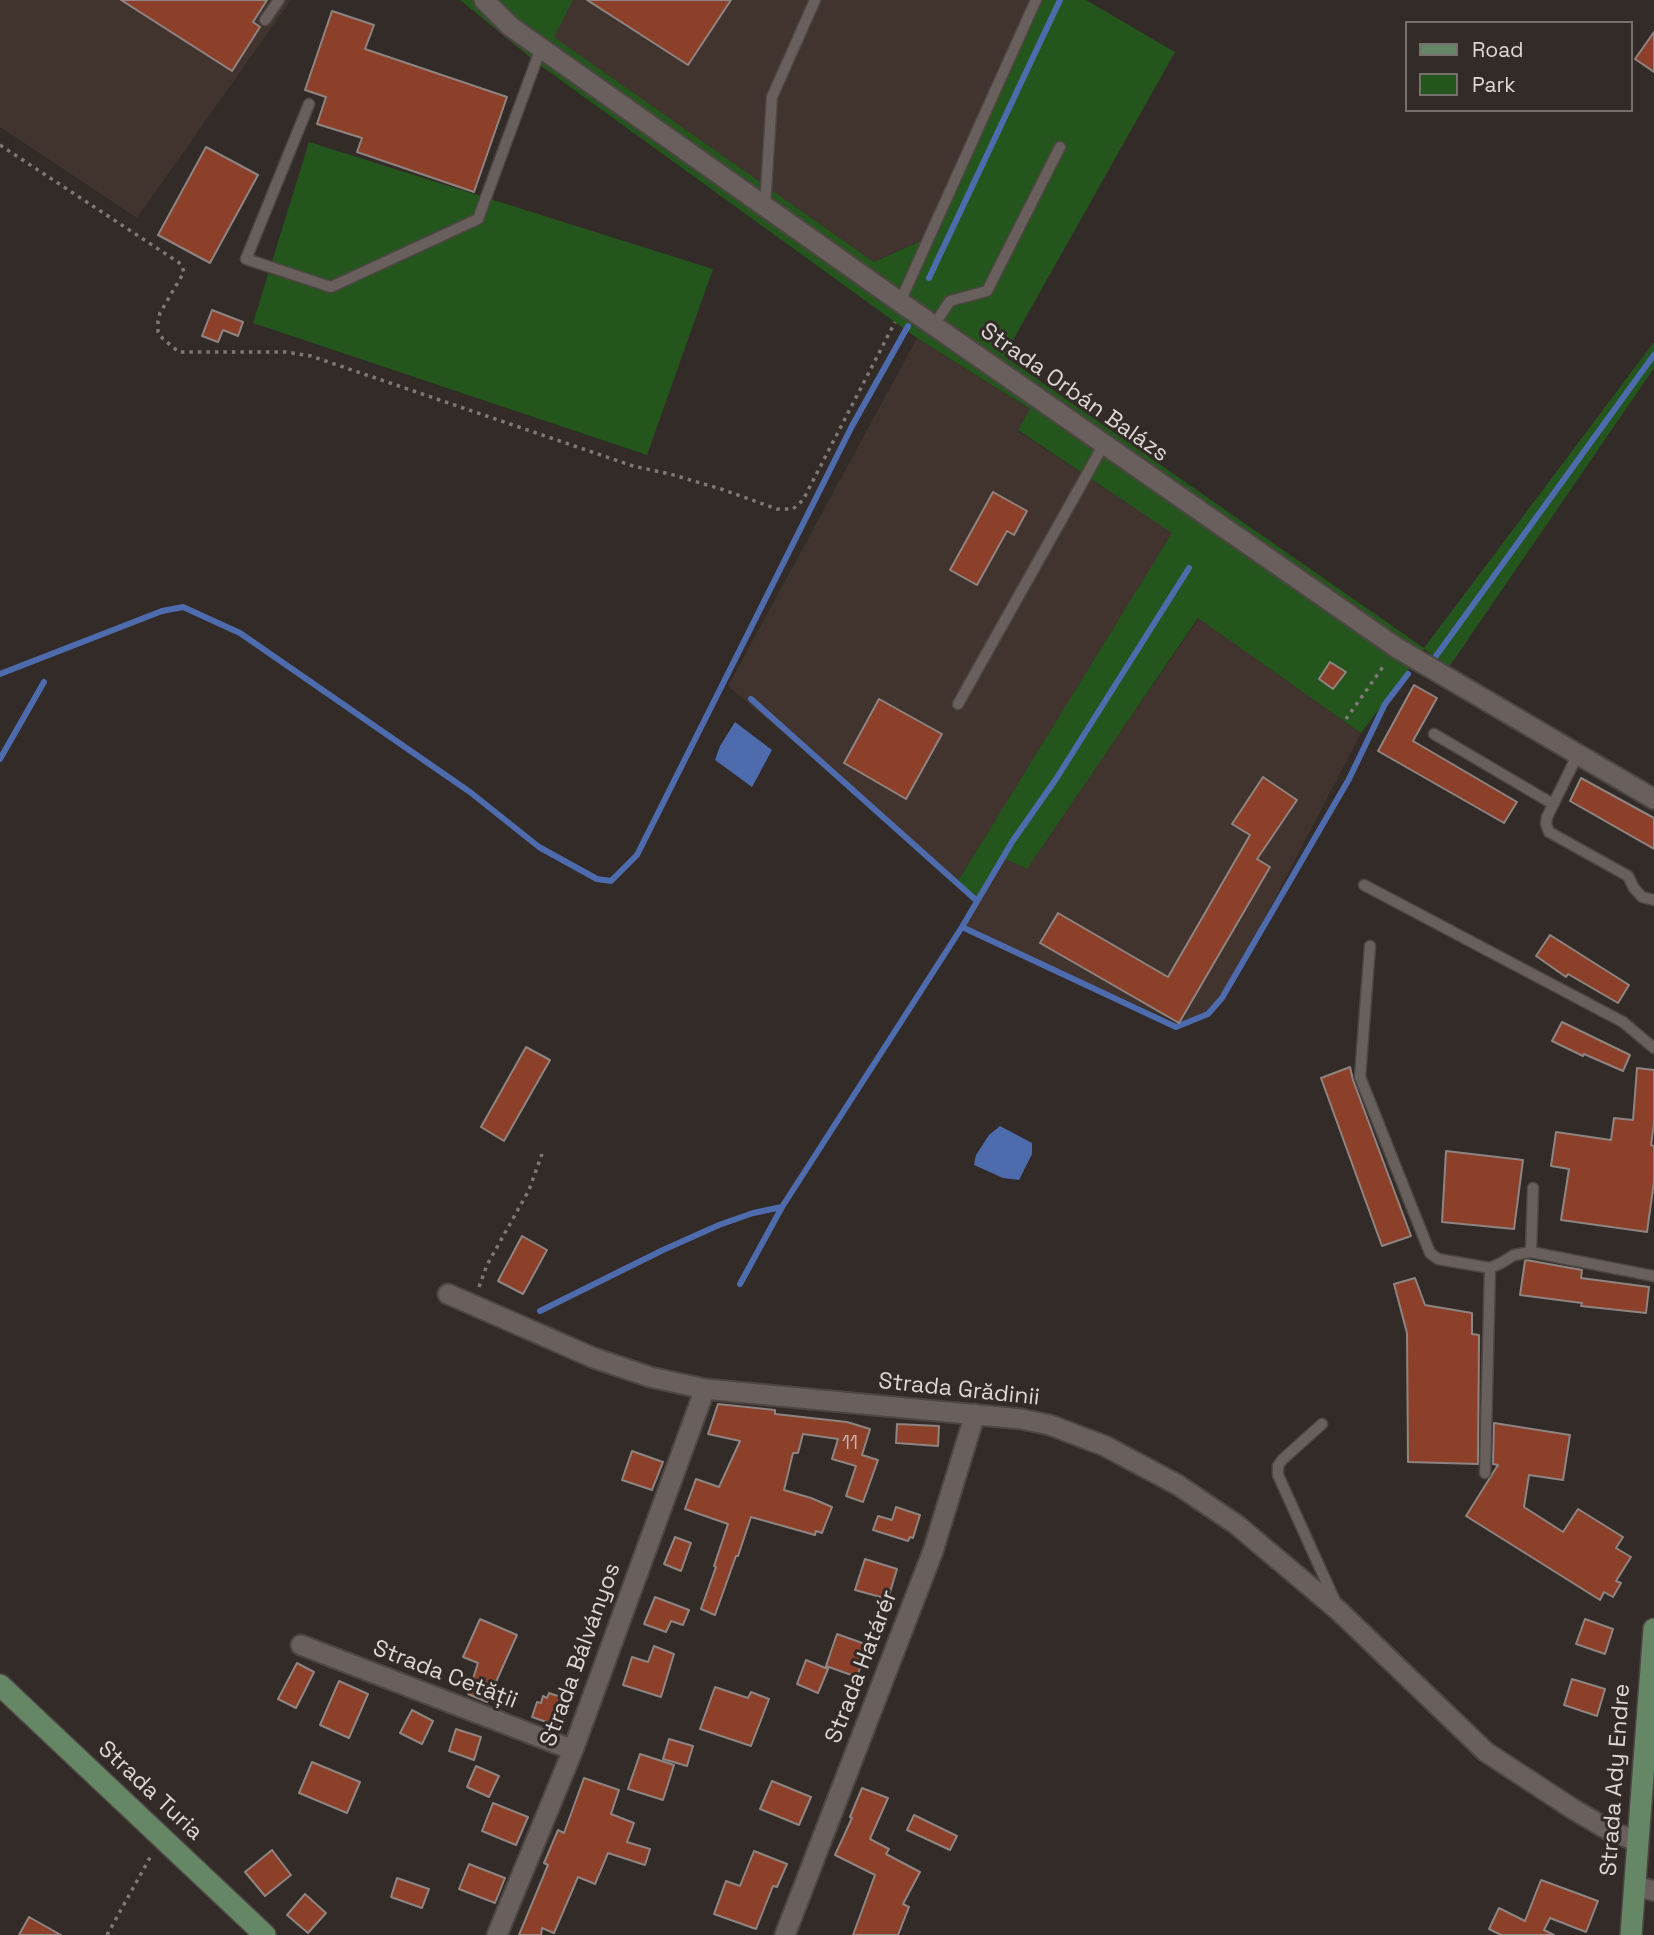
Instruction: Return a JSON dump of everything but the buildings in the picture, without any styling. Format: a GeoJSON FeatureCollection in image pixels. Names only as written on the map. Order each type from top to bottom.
{"type":"FeatureCollection","features":[{"type":"Feature","properties":{"kind":"main road","name":"Strada Ady Endre"},"geometry":{"type":"LineString","coordinates":[[1631,1935],[1644,1889],[1637,1841],[1654,1629]]}},
{"type":"Feature","properties":{"kind":"main road","name":"Strada Turia"},"geometry":{"type":"LineString","coordinates":[[0,1685],[265,1935]]}},
{"type":"Feature","properties":{"kind":"street","name":"Strada Orbán Balázs"},"geometry":{"type":"LineString","coordinates":[[484,0],[510,26],[902,304],[1397,648],[1654,799]]}},
{"type":"Feature","properties":{"kind":"street","name":"Strada Grădinii"},"geometry":{"type":"LineString","coordinates":[[449,1294],[594,1357],[650,1377],[705,1389],[1021,1419],[1050,1425],[1105,1446],[1178,1485],[1228,1519],[1339,1611],[1486,1752],[1612,1832],[1637,1841]]}},
{"type":"Feature","properties":{"kind":"street","name":"Strada Bálványos"},"geometry":{"type":"LineString","coordinates":[[497,1935],[573,1750],[705,1389]]}},
{"type":"Feature","properties":{"kind":"street","name":"Strada Határér"},"geometry":{"type":"LineString","coordinates":[[785,1935],[933,1551],[975,1414]]}},
{"type":"Feature","properties":{"kind":"street","name":"Strada Cetății"},"geometry":{"type":"LineString","coordinates":[[301,1646],[573,1750]]}},
{"type":"Feature","properties":{"kind":"lane"},"geometry":{"type":"LineString","coordinates":[[265,20],[279,0]]}},
{"type":"Feature","properties":{"kind":"lane"},"geometry":{"type":"LineString","coordinates":[[765,206],[772,97],[814,0]]}},
{"type":"Feature","properties":{"kind":"lane"},"geometry":{"type":"LineString","coordinates":[[902,304],[1036,0]]}},
{"type":"Feature","properties":{"kind":"lane"},"geometry":{"type":"LineString","coordinates":[[309,104],[247,258],[331,287],[478,219],[541,48]]}},
{"type":"Feature","properties":{"kind":"lane"},"geometry":{"type":"LineString","coordinates":[[934,325],[950,301],[987,291],[1060,147]]}},
{"type":"Feature","properties":{"kind":"lane"},"geometry":{"type":"LineString","coordinates":[[958,704],[1104,444]]}},
{"type":"Feature","properties":{"kind":"lane"},"geometry":{"type":"LineString","coordinates":[[1434,734],[1553,804]]}},
{"type":"Feature","properties":{"kind":"lane"},"geometry":{"type":"LineString","coordinates":[[1578,754],[1547,817],[1549,832],[1628,876],[1642,897],[1654,900]]}},
{"type":"Feature","properties":{"kind":"lane"},"geometry":{"type":"LineString","coordinates":[[1363,885],[1623,1022],[1654,1048]]}},
{"type":"Feature","properties":{"kind":"lane"},"geometry":{"type":"LineString","coordinates":[[1370,946],[1360,1077],[1430,1253],[1438,1259],[1490,1268],[1514,1255],[1531,1252],[1654,1276]]}},
{"type":"Feature","properties":{"kind":"lane"},"geometry":{"type":"LineString","coordinates":[[1531,1252],[1533,1188]]}},
{"type":"Feature","properties":{"kind":"lane"},"geometry":{"type":"LineString","coordinates":[[1485,1473],[1490,1268]]}},
{"type":"Feature","properties":{"kind":"lane"},"geometry":{"type":"LineString","coordinates":[[1322,1424],[1282,1460],[1278,1466],[1278,1475],[1339,1611]]}},
{"type":"Feature","properties":{"kind":"path"},"geometry":{"type":"LineString","coordinates":[[0,145],[181,264],[184,272],[158,321],[158,332],[179,352],[286,352],[311,356],[633,466],[721,489],[777,509],[793,509],[803,500],[902,304]]}},
{"type":"Feature","properties":{"kind":"path"},"geometry":{"type":"LineString","coordinates":[[1346,719],[1397,648]]}},
{"type":"Feature","properties":{"kind":"path"},"geometry":{"type":"LineString","coordinates":[[476,1306],[487,1265],[529,1190],[542,1154]]}},
{"type":"Feature","properties":{"kind":"path"},"geometry":{"type":"LineString","coordinates":[[107,1935],[162,1838]]}},
{"type":"Feature","properties":{"kind":"shaded area"},"geometry":{"type":"Polygon","coordinates":[[[0,0],[291,0],[137,218],[0,127],[0,0]]]}},
{"type":"Feature","properties":{"kind":"shaded area"},"geometry":{"type":"Polygon","coordinates":[[[573,0],[1032,0],[923,240],[874,262],[553,37],[573,0]]]}},
{"type":"Feature","properties":{"kind":"shaded area"},"geometry":{"type":"Polygon","coordinates":[[[917,338],[1031,410],[1018,431],[1173,533],[958,881],[728,686],[917,338]]]}},
{"type":"Feature","properties":{"kind":"shaded area"},"geometry":{"type":"Polygon","coordinates":[[[1199,618],[1361,733],[1219,1006],[1179,1023],[963,928],[1003,858],[1027,868],[1199,618]]]}},
{"type":"Feature","properties":{"kind":"green space"},"geometry":{"type":"Polygon","coordinates":[[[460,0],[573,0],[554,37],[874,262],[923,240],[1032,0],[1086,0],[1175,52],[1004,356],[1424,648],[1654,342],[1654,368],[1449,667],[1424,649],[1361,733],[1198,618],[1027,869],[1003,858],[980,900],[958,881],[1172,533],[1018,430],[1030,409],[917,338],[537,63],[460,0]]]}},
{"type":"Feature","properties":{"kind":"green space"},"geometry":{"type":"Polygon","coordinates":[[[309,142],[713,269],[647,455],[253,323],[309,142]]]}},
{"type":"Feature","properties":{"kind":"water"},"geometry":{"type":"Polygon","coordinates":[[[735,722],[772,750],[752,787],[715,760],[735,722]]]}},
{"type":"Feature","properties":{"kind":"water"},"geometry":{"type":"Polygon","coordinates":[[[1000,1126],[1032,1143],[1032,1154],[1019,1180],[1003,1178],[974,1165],[976,1155],[989,1135],[1000,1126]]]}},
{"type":"Feature","properties":{"kind":"waterway"},"geometry":{"type":"LineString","coordinates":[[929,278],[1060,0]]}},
{"type":"Feature","properties":{"kind":"waterway"},"geometry":{"type":"LineString","coordinates":[[0,674],[162,611],[183,607],[240,633],[470,792],[539,847],[597,879],[611,881],[637,855],[852,426],[908,326]]}},
{"type":"Feature","properties":{"kind":"waterway"},"geometry":{"type":"LineString","coordinates":[[1436,656],[1654,355]]}},
{"type":"Feature","properties":{"kind":"waterway"},"geometry":{"type":"LineString","coordinates":[[962,927],[1012,842],[1056,779],[1189,568]]}},
{"type":"Feature","properties":{"kind":"waterway"},"geometry":{"type":"LineString","coordinates":[[740,1284],[782,1207],[962,927],[1176,1027],[1208,1014],[1222,998],[1349,779],[1385,704],[1408,674]]}},
{"type":"Feature","properties":{"kind":"waterway"},"geometry":{"type":"LineString","coordinates":[[0,759],[44,682]]}},
{"type":"Feature","properties":{"kind":"waterway"},"geometry":{"type":"LineString","coordinates":[[751,699],[977,901]]}},
{"type":"Feature","properties":{"kind":"waterway"},"geometry":{"type":"LineString","coordinates":[[540,1311],[719,1225],[753,1213],[782,1207]]}}]}
